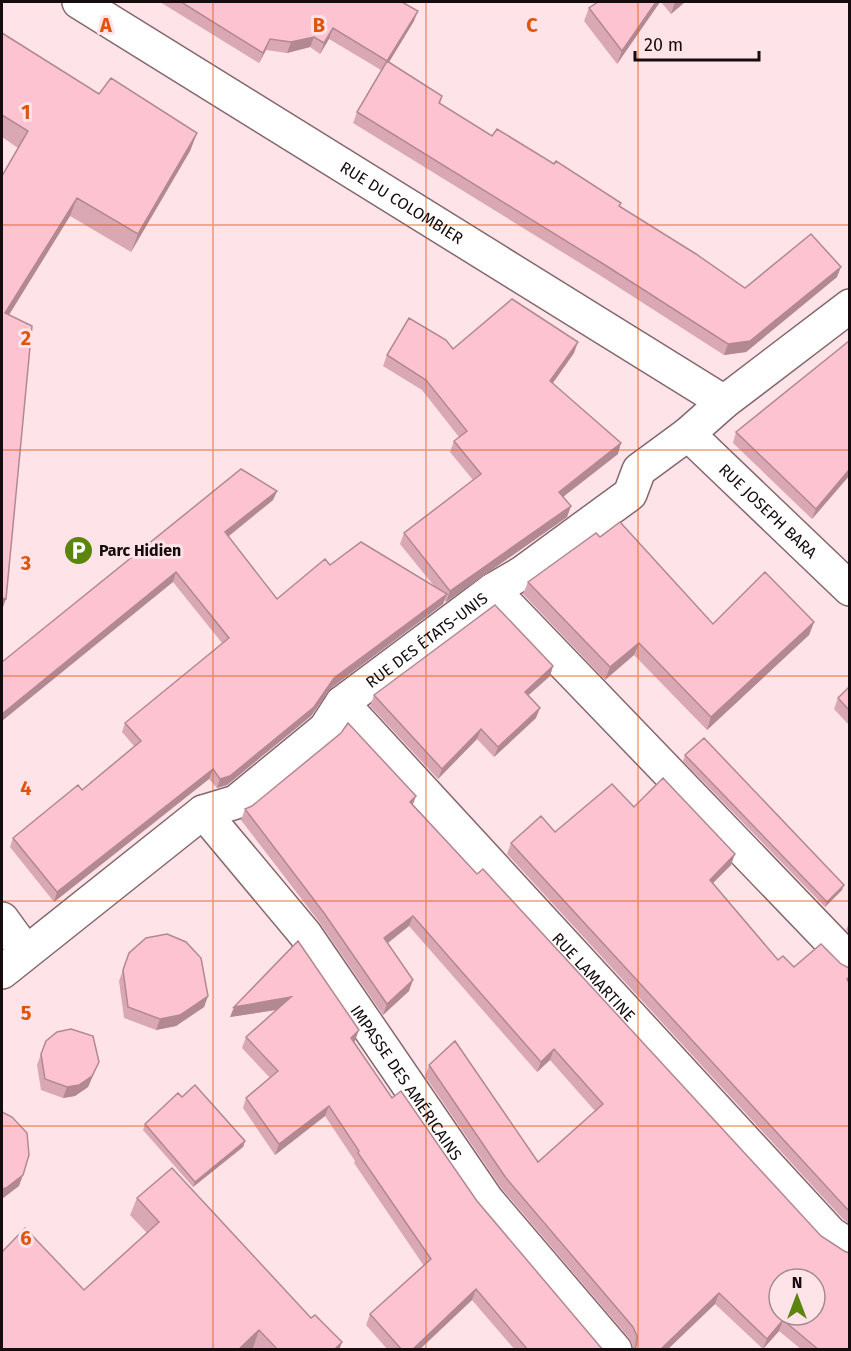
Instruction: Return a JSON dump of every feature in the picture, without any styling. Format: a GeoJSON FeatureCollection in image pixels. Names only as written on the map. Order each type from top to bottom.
{"type":"FeatureCollection","features":[{"type":"Feature","properties":{"kind":"street","name":"RUE DU COLOMBIER"},"geometry":{"type":"LineString","coordinates":[[79,2],[724,402]]}},
{"type":"Feature","properties":{"kind":"street","name":"RUE DES ÉTATS-UNIS"},"geometry":{"type":"LineString","coordinates":[[17,959],[203,812],[236,802],[325,729],[342,702],[493,590],[522,573],[630,494],[639,470],[849,306]]}},
{"type":"Feature","properties":{"kind":"street","name":"RUE JOSEPH BARA"},"geometry":{"type":"LineString","coordinates":[[688,434],[849,589]]}},
{"type":"Feature","properties":{"kind":"street"},"geometry":{"type":"LineString","coordinates":[[493,590],[849,961]]}},
{"type":"Feature","properties":{"kind":"street","name":"RUE LAMARTINE"},"geometry":{"type":"LineString","coordinates":[[342,702],[831,1234],[849,1246]]}},
{"type":"Feature","properties":{"kind":"street","name":"IMPASSE DES AMÉRICAINS"},"geometry":{"type":"LineString","coordinates":[[203,812],[305,934],[487,1200],[615,1350]]}},
{"type":"Feature","properties":{"kind":"street"},"geometry":{"type":"LineString","coordinates":[[2,919],[17,959]]}},
{"type":"Feature","properties":{"kind":"building"},"geometry":{"type":"Polygon","coordinates":[[[181,2],[402,2],[418,11],[387,61],[333,28],[324,43],[314,37],[291,42],[270,39],[263,53],[181,2]]]}},
{"type":"Feature","properties":{"kind":"building"},"geometry":{"type":"Polygon","coordinates":[[[598,2],[656,2],[622,51],[589,8],[598,2]]]}},
{"type":"Feature","properties":{"kind":"building"},"geometry":{"type":"Polygon","coordinates":[[[2,33],[99,94],[111,78],[197,133],[138,234],[77,198],[5,313],[32,326],[6,599],[2,598],[2,176],[28,131],[2,115],[2,33]]]}},
{"type":"Feature","properties":{"kind":"building"},"geometry":{"type":"Polygon","coordinates":[[[387,61],[442,96],[439,103],[492,136],[497,129],[554,164],[556,161],[621,203],[619,206],[745,288],[811,234],[841,267],[750,341],[728,344],[357,112],[387,61]]]}},
{"type":"Feature","properties":{"kind":"building"},"geometry":{"type":"Polygon","coordinates":[[[512,299],[578,342],[550,381],[621,443],[559,492],[571,506],[450,591],[404,533],[481,474],[454,441],[467,431],[426,380],[387,355],[409,318],[446,340],[453,349],[512,299]]]}},
{"type":"Feature","properties":{"kind":"building"},"geometry":{"type":"Polygon","coordinates":[[[849,341],[849,470],[816,509],[736,432],[849,341]]]}},
{"type":"Feature","properties":{"kind":"building"},"geometry":{"type":"Polygon","coordinates":[[[241,469],[277,491],[225,532],[277,599],[325,559],[330,565],[361,542],[447,594],[334,678],[314,707],[230,776],[220,779],[213,769],[57,892],[13,838],[78,785],[82,790],[141,741],[125,723],[229,638],[176,572],[2,714],[2,662],[241,469]]]}},
{"type":"Feature","properties":{"kind":"building"},"geometry":{"type":"Polygon","coordinates":[[[620,522],[713,624],[765,572],[814,622],[711,717],[639,643],[610,667],[528,582],[596,533],[600,537],[620,522]]]}},
{"type":"Feature","properties":{"kind":"building"},"geometry":{"type":"Polygon","coordinates":[[[495,605],[553,666],[525,692],[540,708],[498,747],[481,729],[442,769],[374,695],[495,605]]]}},
{"type":"Feature","properties":{"kind":"building"},"geometry":{"type":"Polygon","coordinates":[[[849,687],[849,710],[838,698],[849,687]]]}},
{"type":"Feature","properties":{"kind":"building"},"geometry":{"type":"Polygon","coordinates":[[[348,723],[416,796],[410,802],[477,874],[483,869],[821,1236],[849,1253],[849,1350],[819,1350],[791,1327],[827,1327],[827,1267],[767,1267],[767,1327],[777,1327],[767,1339],[719,1293],[660,1350],[634,1350],[637,1336],[633,1327],[506,1178],[429,1065],[455,1041],[538,1162],[603,1104],[554,1049],[541,1062],[413,916],[384,938],[413,980],[387,1004],[324,913],[245,809],[252,806],[341,733],[348,723]]]}},
{"type":"Feature","properties":{"kind":"building"},"geometry":{"type":"Polygon","coordinates":[[[704,738],[844,885],[827,902],[685,755],[704,738]]]}},
{"type":"Feature","properties":{"kind":"building"},"geometry":{"type":"Polygon","coordinates":[[[663,778],[735,854],[710,880],[778,960],[783,956],[794,967],[821,944],[841,964],[849,968],[847,979],[849,983],[849,1210],[511,843],[541,816],[555,832],[612,784],[634,807],[663,778]]]}},
{"type":"Feature","properties":{"kind":"building"},"geometry":{"type":"Polygon","coordinates":[[[167,934],[186,942],[201,958],[208,996],[180,1015],[160,1019],[128,1007],[123,970],[129,953],[146,938],[167,934]]]}},
{"type":"Feature","properties":{"kind":"building"},"geometry":{"type":"Polygon","coordinates":[[[298,941],[359,1030],[351,1038],[392,1098],[401,1091],[477,1201],[603,1350],[528,1350],[476,1289],[412,1350],[402,1350],[370,1314],[431,1259],[358,1153],[359,1151],[329,1106],[279,1144],[246,1098],[278,1071],[246,1037],[291,997],[234,1007],[298,941]]]}},
{"type":"Feature","properties":{"kind":"building"},"geometry":{"type":"Polygon","coordinates":[[[71,1029],[93,1036],[99,1062],[92,1076],[79,1085],[67,1087],[45,1079],[41,1054],[46,1041],[57,1032],[71,1029]]]}},
{"type":"Feature","properties":{"kind":"building"},"geometry":{"type":"Polygon","coordinates":[[[195,1085],[245,1141],[195,1182],[145,1124],[178,1093],[182,1097],[195,1085]]]}},
{"type":"Feature","properties":{"kind":"building"},"geometry":{"type":"Polygon","coordinates":[[[2,1112],[12,1117],[27,1133],[29,1155],[23,1175],[2,1189],[2,1112]]]}},
{"type":"Feature","properties":{"kind":"building"},"geometry":{"type":"Polygon","coordinates":[[[172,1168],[311,1318],[315,1315],[342,1342],[334,1350],[278,1350],[259,1330],[238,1350],[2,1350],[2,1252],[25,1228],[84,1290],[159,1222],[137,1198],[172,1168]]]}},
{"type":"Feature","properties":{"kind":"place","name":"Parc Hidien"},"geometry":{"type":"Point","coordinates":[78,550]}}]}
